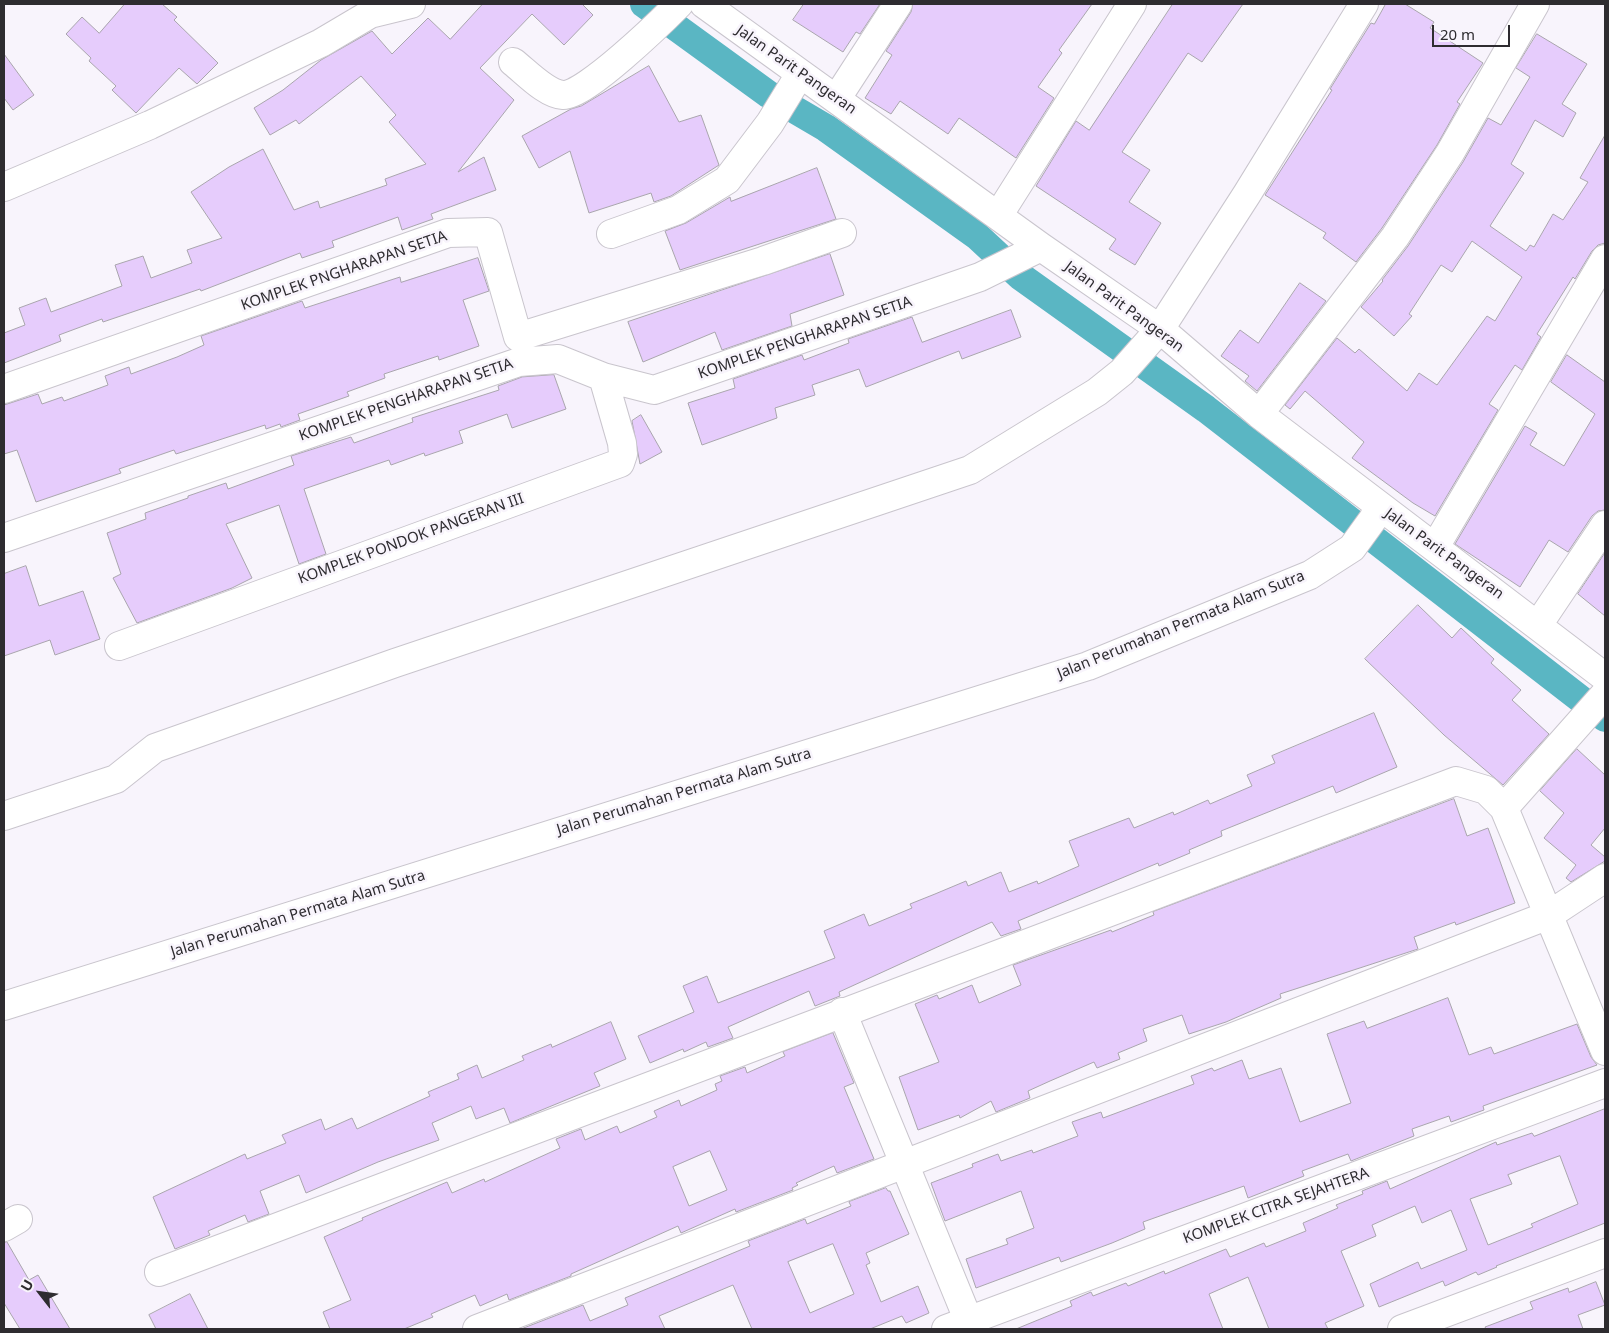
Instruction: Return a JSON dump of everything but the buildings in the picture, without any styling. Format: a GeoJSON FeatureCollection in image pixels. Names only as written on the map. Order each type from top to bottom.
{"type":"FeatureCollection","features":[{"type":"Feature","properties":{"kind":"street"},"geometry":{"type":"LineString","coordinates":[[4,187],[150,126],[321,43],[370,14],[411,4]]}},
{"type":"Feature","properties":{"kind":"street"},"geometry":{"type":"LineString","coordinates":[[513,62],[554,94],[566,96],[581,88],[655,28],[678,4]]}},
{"type":"Feature","properties":{"kind":"street","name":"Jalan Parit Pangeran"},"geometry":{"type":"LineString","coordinates":[[706,4],[796,80],[837,98],[998,216],[1034,251],[1155,335],[1259,414],[1376,513],[1435,547],[1538,625],[1604,690]]}},
{"type":"Feature","properties":{"kind":"street"},"geometry":{"type":"LineString","coordinates":[[837,98],[898,4]]}},
{"type":"Feature","properties":{"kind":"street"},"geometry":{"type":"LineString","coordinates":[[998,216],[1132,4]]}},
{"type":"Feature","properties":{"kind":"street"},"geometry":{"type":"LineString","coordinates":[[4,816],[116,779],[155,748],[395,663],[970,470],[1097,392],[1122,372],[1155,335],[1247,194],[1364,4]]}},
{"type":"Feature","properties":{"kind":"street"},"geometry":{"type":"LineString","coordinates":[[1259,414],[1395,237],[1450,153],[1535,4]]}},
{"type":"Feature","properties":{"kind":"street"},"geometry":{"type":"LineString","coordinates":[[611,234],[678,210],[727,180],[770,123],[796,80]]}},
{"type":"Feature","properties":{"kind":"street","name":"KOMPLEK PNGHARAPAN SETIA"},"geometry":{"type":"LineString","coordinates":[[4,389],[448,233],[488,232],[518,337],[764,261],[842,233]]}},
{"type":"Feature","properties":{"kind":"street","name":"KOMPLEK PENGHARAPAN SETIA"},"geometry":{"type":"LineString","coordinates":[[4,538],[518,362],[558,359],[603,377],[654,390],[980,278],[1034,251]]}},
{"type":"Feature","properties":{"kind":"street"},"geometry":{"type":"LineString","coordinates":[[1435,547],[1605,259]]}},
{"type":"Feature","properties":{"kind":"street","name":"KOMPLEK PONDOK PANGERAN III"},"geometry":{"type":"LineString","coordinates":[[119,646],[620,463],[623,454],[622,443],[603,377]]}},
{"type":"Feature","properties":{"kind":"street","name":"Jalan Perumahan Permata Alam Sutra"},"geometry":{"type":"LineString","coordinates":[[4,1006],[1088,666],[1310,574],[1352,548],[1376,513]]}},
{"type":"Feature","properties":{"kind":"street"},"geometry":{"type":"LineString","coordinates":[[1538,625],[1605,525]]}},
{"type":"Feature","properties":{"kind":"street"},"geometry":{"type":"LineString","coordinates":[[1504,808],[1579,723],[1604,690]]}},
{"type":"Feature","properties":{"kind":"street"},"geometry":{"type":"LineString","coordinates":[[159,1272],[1443,784],[1456,781],[1486,790],[1504,808],[1605,1051]]}},
{"type":"Feature","properties":{"kind":"street"},"geometry":{"type":"LineString","coordinates":[[477,1329],[1549,916],[1605,878]]}},
{"type":"Feature","properties":{"kind":"street"},"geometry":{"type":"LineString","coordinates":[[842,1012],[905,1164],[962,1326]]}},
{"type":"Feature","properties":{"kind":"street","name":"KOMPLEK CITRA SEJAHTERA"},"geometry":{"type":"LineString","coordinates":[[962,1326],[1605,1083]]}},
{"type":"Feature","properties":{"kind":"street"},"geometry":{"type":"LineString","coordinates":[[1402,1329],[1605,1253]]}},
{"type":"Feature","properties":{"kind":"waterway"},"geometry":{"type":"LineString","coordinates":[[644,4],[768,94],[826,128],[977,236],[1020,276],[1206,409],[1605,718]]}}]}
